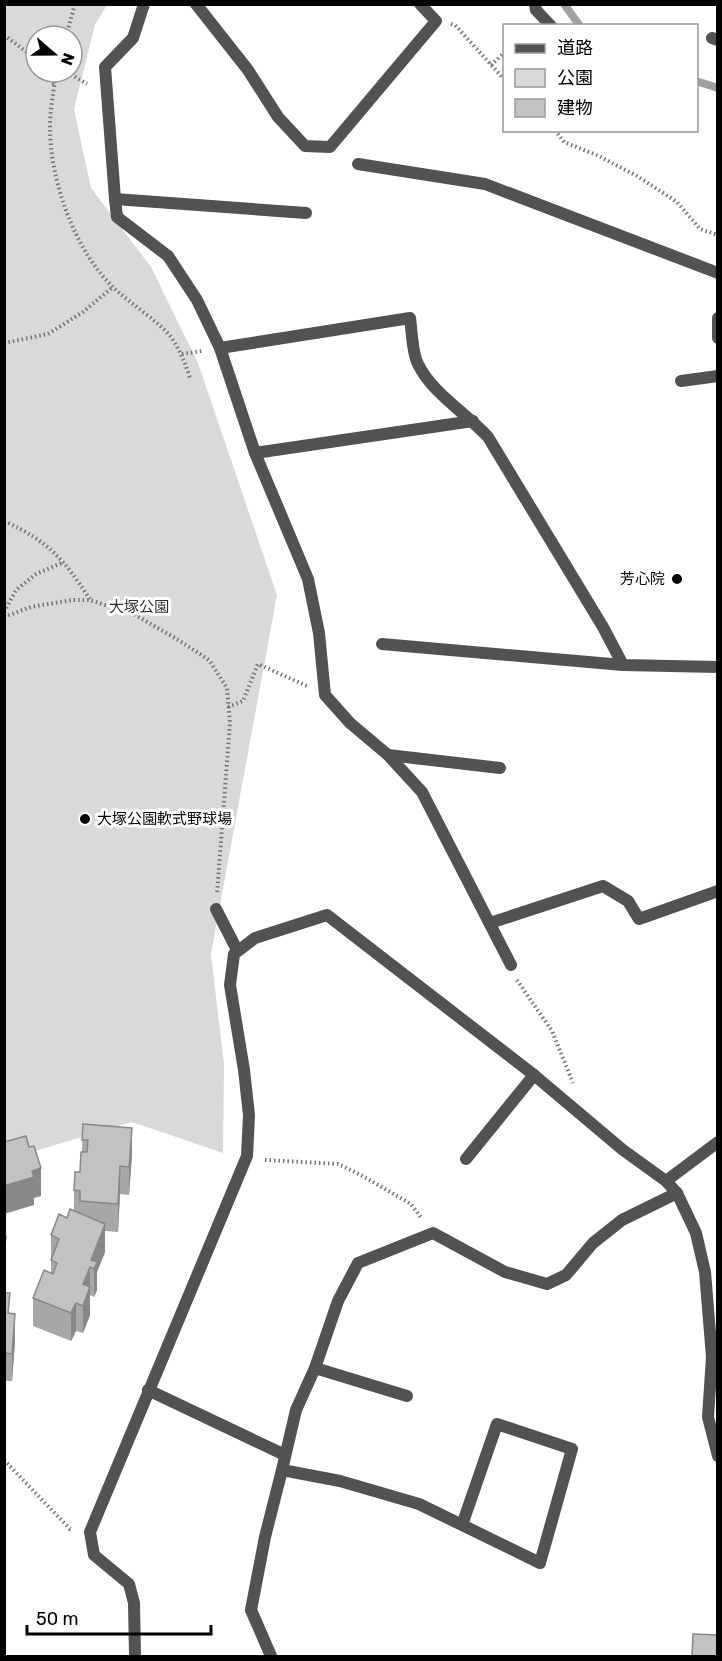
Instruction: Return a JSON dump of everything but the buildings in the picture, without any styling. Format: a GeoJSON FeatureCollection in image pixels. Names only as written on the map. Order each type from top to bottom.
{"type":"FeatureCollection","features":[{"type":"Feature","properties":{"kind":"street"},"geometry":{"type":"LineString","coordinates":[[144,4],[133,38],[105,68],[117,217],[168,256],[196,300],[220,348],[255,453],[308,579],[319,633],[325,695],[350,723],[388,755],[422,792],[511,965]]}},
{"type":"Feature","properties":{"kind":"street"},"geometry":{"type":"LineString","coordinates":[[196,4],[248,70],[278,117],[305,146],[330,147],[436,21],[420,4]]}},
{"type":"Feature","properties":{"kind":"street"},"geometry":{"type":"LineString","coordinates":[[536,4],[536,10],[549,24]]}},
{"type":"Feature","properties":{"kind":"street"},"geometry":{"type":"LineString","coordinates":[[358,164],[485,184],[717,273]]}},
{"type":"Feature","properties":{"kind":"street"},"geometry":{"type":"LineString","coordinates":[[115,199],[306,213]]}},
{"type":"Feature","properties":{"kind":"street"},"geometry":{"type":"LineString","coordinates":[[220,348],[410,318],[417,363],[448,402],[473,421],[494,447],[603,627],[623,665]]}},
{"type":"Feature","properties":{"kind":"street"},"geometry":{"type":"LineString","coordinates":[[717,318],[717,338]]}},
{"type":"Feature","properties":{"kind":"street"},"geometry":{"type":"LineString","coordinates":[[681,381],[717,376]]}},
{"type":"Feature","properties":{"kind":"street"},"geometry":{"type":"LineString","coordinates":[[255,453],[473,421]]}},
{"type":"Feature","properties":{"kind":"street"},"geometry":{"type":"LineString","coordinates":[[382,644],[623,665],[717,667]]}},
{"type":"Feature","properties":{"kind":"street"},"geometry":{"type":"LineString","coordinates":[[388,755],[501,768]]}},
{"type":"Feature","properties":{"kind":"street"},"geometry":{"type":"LineString","coordinates":[[490,923],[603,886],[628,901],[639,919],[717,891]]}},
{"type":"Feature","properties":{"kind":"street"},"geometry":{"type":"LineString","coordinates":[[216,909],[237,950]]}},
{"type":"Feature","properties":{"kind":"street"},"geometry":{"type":"LineString","coordinates":[[135,1656],[134,1603],[129,1584],[94,1555],[90,1532],[247,1156],[249,1115],[230,985],[234,954],[255,938],[327,915],[534,1075],[677,1193],[696,1233],[705,1272],[715,1357],[708,1417],[717,1456]]}},
{"type":"Feature","properties":{"kind":"street"},"geometry":{"type":"LineString","coordinates":[[466,1159],[534,1075]]}},
{"type":"Feature","properties":{"kind":"street"},"geometry":{"type":"LineString","coordinates":[[666,1182],[717,1142]]}},
{"type":"Feature","properties":{"kind":"street"},"geometry":{"type":"LineString","coordinates":[[271,1656],[251,1610],[265,1537],[296,1410],[315,1368],[338,1301],[358,1263],[433,1233],[505,1272],[548,1284],[566,1275],[592,1243],[621,1220],[677,1193]]}},
{"type":"Feature","properties":{"kind":"street"},"geometry":{"type":"LineString","coordinates":[[315,1368],[407,1396]]}},
{"type":"Feature","properties":{"kind":"street"},"geometry":{"type":"LineString","coordinates":[[148,1390],[285,1455]]}},
{"type":"Feature","properties":{"kind":"street"},"geometry":{"type":"LineString","coordinates":[[282,1470],[340,1481],[408,1501],[540,1563],[572,1449],[496,1424],[462,1525]]}},
{"type":"Feature","properties":{"kind":"path"},"geometry":{"type":"LineString","coordinates":[[69,24],[75,4]]}},
{"type":"Feature","properties":{"kind":"path"},"geometry":{"type":"LineString","coordinates":[[436,21],[455,25],[503,78]]}},
{"type":"Feature","properties":{"kind":"path"},"geometry":{"type":"LineString","coordinates":[[4,35],[24,50]]}},
{"type":"Feature","properties":{"kind":"path"},"geometry":{"type":"LineString","coordinates":[[491,65],[503,54]]}},
{"type":"Feature","properties":{"kind":"path"},"geometry":{"type":"LineString","coordinates":[[54,85],[50,127],[55,168],[64,206],[85,252],[113,287],[170,335],[182,354],[190,378]]}},
{"type":"Feature","properties":{"kind":"path"},"geometry":{"type":"LineString","coordinates":[[556,132],[564,142],[599,156],[637,176],[677,202],[700,229],[717,235]]}},
{"type":"Feature","properties":{"kind":"path"},"geometry":{"type":"LineString","coordinates":[[4,343],[48,334],[83,312],[113,287]]}},
{"type":"Feature","properties":{"kind":"path"},"geometry":{"type":"LineString","coordinates":[[4,521],[40,540],[64,562],[90,600]]}},
{"type":"Feature","properties":{"kind":"path"},"geometry":{"type":"LineString","coordinates":[[4,612],[16,590],[36,574],[64,562]]}},
{"type":"Feature","properties":{"kind":"path"},"geometry":{"type":"LineString","coordinates":[[4,617],[31,607],[72,600],[90,600],[135,615],[209,660],[227,688],[230,723],[216,909]]}},
{"type":"Feature","properties":{"kind":"path"},"geometry":{"type":"LineString","coordinates":[[228,707],[243,701],[258,664],[325,695]]}},
{"type":"Feature","properties":{"kind":"path"},"geometry":{"type":"LineString","coordinates":[[511,965],[514,976],[552,1031],[574,1086],[579,1112]]}},
{"type":"Feature","properties":{"kind":"path"},"geometry":{"type":"LineString","coordinates":[[247,1156],[272,1161],[338,1164],[411,1204],[433,1233]]}},
{"type":"Feature","properties":{"kind":"path"},"geometry":{"type":"LineString","coordinates":[[4,1460],[70,1529]]}},
{"type":"Feature","properties":{"kind":"green space","name":"大塚公園"},"geometry":{"type":"Polygon","coordinates":[[[5,5],[107,5],[95,25],[84,69],[84,24],[24,24],[24,84],[80,84],[74,109],[91,188],[151,267],[198,363],[277,595],[211,954],[224,1065],[223,1153],[132,1122],[5,1160],[5,5]]]}},
{"type":"Feature","properties":{"kind":"waterway"},"geometry":{"type":"LineString","coordinates":[[564,4],[579,24]]}},
{"type":"Feature","properties":{"kind":"waterway"},"geometry":{"type":"LineString","coordinates":[[698,82],[718,88]]}},
{"type":"Feature","properties":{"kind":"place","name":"芳心院"},"geometry":{"type":"Point","coordinates":[677,579]}},
{"type":"Feature","properties":{"kind":"place","name":"大塚公園軟式野球場"},"geometry":{"type":"Point","coordinates":[85,819]}}]}
